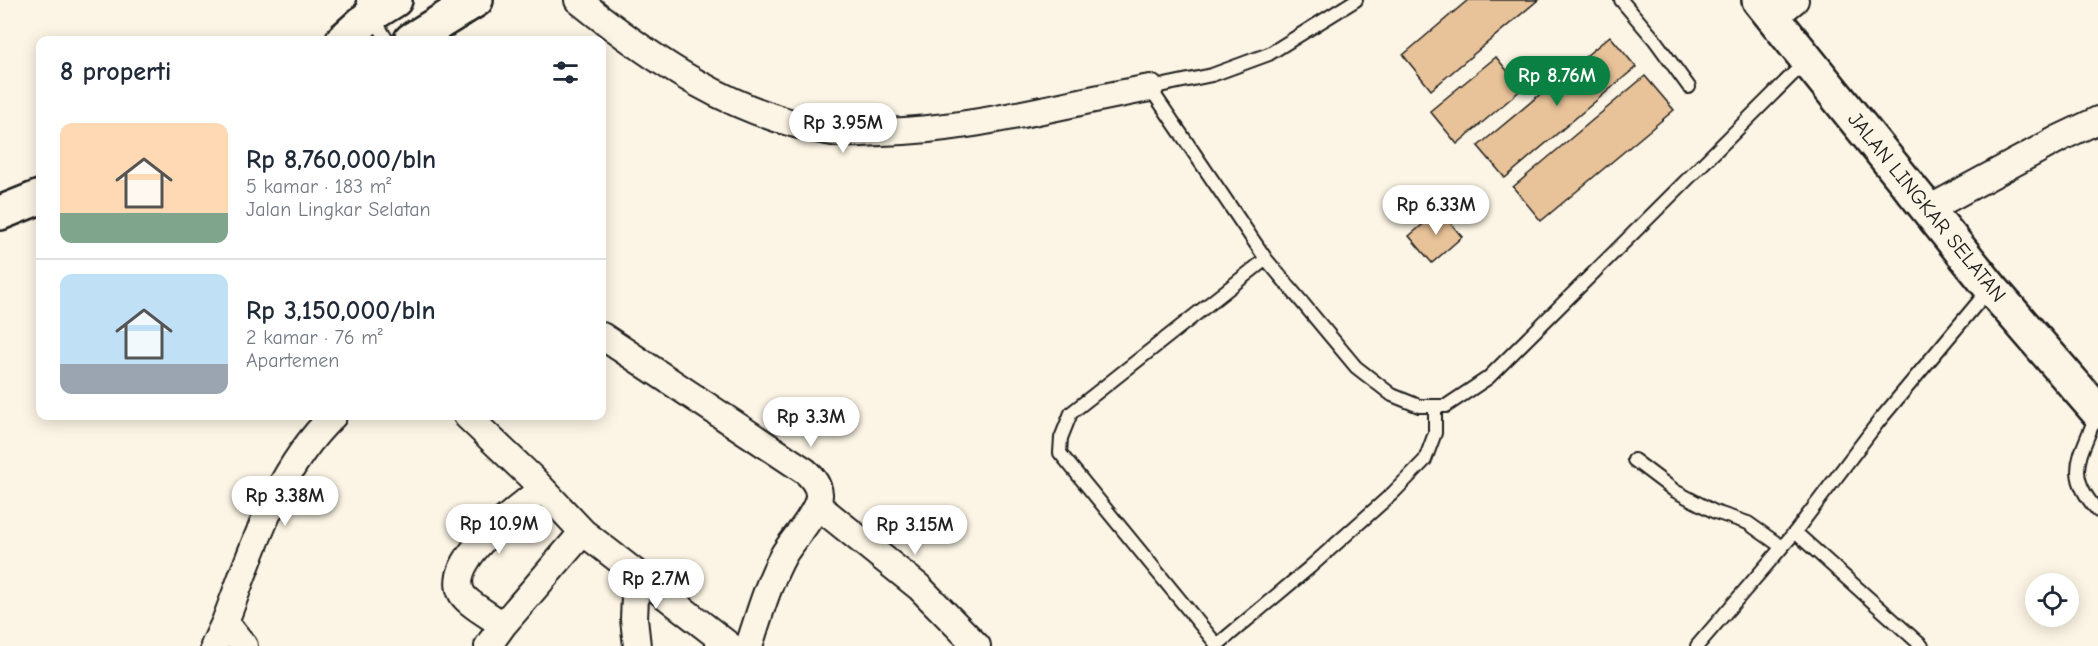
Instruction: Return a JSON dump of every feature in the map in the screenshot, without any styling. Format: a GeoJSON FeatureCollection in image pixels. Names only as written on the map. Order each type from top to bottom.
{"type":"FeatureCollection","features":[{"type":"Feature","properties":{"kind":"highway"},"geometry":{"type":"LineString","coordinates":[[418,36],[476,0]]}},
{"type":"Feature","properties":{"kind":"highway","name":"JALAN LINGKAR SELATAN"},"geometry":{"type":"LineString","coordinates":[[1776,6],[1808,59],[1991,288],[2098,411]]}},
{"type":"Feature","properties":{"kind":"highway"},"geometry":{"type":"LineString","coordinates":[[349,36],[379,14]]}},
{"type":"Feature","properties":{"kind":"highway"},"geometry":{"type":"LineString","coordinates":[[0,213],[36,199]]}},
{"type":"Feature","properties":{"kind":"street"},"geometry":{"type":"LineString","coordinates":[[578,0],[629,41],[683,76],[726,99],[777,118],[834,133],[914,131],[985,122],[1150,88]]}},
{"type":"Feature","properties":{"kind":"street"},"geometry":{"type":"LineString","coordinates":[[1929,209],[2098,120]]}},
{"type":"Feature","properties":{"kind":"street"},"geometry":{"type":"LineString","coordinates":[[606,339],[805,471],[815,480],[819,494],[817,505],[783,555],[765,596],[748,646]]}},
{"type":"Feature","properties":{"kind":"street"},"geometry":{"type":"LineString","coordinates":[[214,646],[270,507],[287,474],[329,420]]}},
{"type":"Feature","properties":{"kind":"street"},"geometry":{"type":"LineString","coordinates":[[471,420],[532,478],[583,532],[730,646]]}},
{"type":"Feature","properties":{"kind":"street"},"geometry":{"type":"LineString","coordinates":[[503,625],[463,596],[458,580],[462,567],[472,551],[541,489]]}},
{"type":"Feature","properties":{"kind":"street"},"geometry":{"type":"LineString","coordinates":[[817,505],[919,588],[977,646]]}},
{"type":"Feature","properties":{"kind":"street"},"geometry":{"type":"LineString","coordinates":[[488,646],[503,625],[583,532]]}},
{"type":"Feature","properties":{"kind":"street"},"geometry":{"type":"LineString","coordinates":[[636,575],[634,619],[637,646]]}},
{"type":"Feature","properties":{"kind":"street"},"geometry":{"type":"LineString","coordinates":[[225,621],[244,646]]}},
{"type":"Feature","properties":{"kind":"lane"},"geometry":{"type":"LineString","coordinates":[[1356,0],[1269,54],[1212,75],[1150,88],[1266,259],[1356,367],[1392,395],[1419,405],[1446,406],[1488,378],[1808,59]]}},
{"type":"Feature","properties":{"kind":"lane"},"geometry":{"type":"LineString","coordinates":[[1621,0],[1654,39],[1689,87]]}},
{"type":"Feature","properties":{"kind":"lane"},"geometry":{"type":"LineString","coordinates":[[1266,259],[1100,393],[1071,413],[1061,438],[1060,453],[1217,646],[1393,493],[1425,460],[1435,433],[1435,406]]}},
{"type":"Feature","properties":{"kind":"lane"},"geometry":{"type":"LineString","coordinates":[[1697,646],[1795,532],[1879,421],[1991,288]]}},
{"type":"Feature","properties":{"kind":"lane"},"geometry":{"type":"LineString","coordinates":[[2098,411],[2079,459],[2077,476],[2085,496],[2098,511]]}},
{"type":"Feature","properties":{"kind":"lane"},"geometry":{"type":"LineString","coordinates":[[1634,460],[1675,491],[1715,512],[1748,523],[1782,547]]}},
{"type":"Feature","properties":{"kind":"lane"},"geometry":{"type":"LineString","coordinates":[[1795,532],[1922,646]]}},
{"type":"Feature","properties":{"kind":"building"},"geometry":{"type":"Polygon","coordinates":[[[1468,0],[1538,0],[1431,90],[1403,55],[1468,0]]]}},
{"type":"Feature","properties":{"kind":"building"},"geometry":{"type":"Polygon","coordinates":[[[1610,36],[1636,67],[1505,178],[1478,146],[1610,36]]]}},
{"type":"Feature","properties":{"kind":"building"},"geometry":{"type":"Polygon","coordinates":[[[1496,57],[1522,89],[1457,144],[1430,111],[1496,57]]]}},
{"type":"Feature","properties":{"kind":"building"},"geometry":{"type":"Polygon","coordinates":[[[1645,76],[1674,110],[1541,221],[1513,187],[1645,76]]]}},
{"type":"Feature","properties":{"kind":"building"},"geometry":{"type":"Polygon","coordinates":[[[1440,210],[1462,237],[1432,263],[1409,236],[1440,210]]]}}]}
